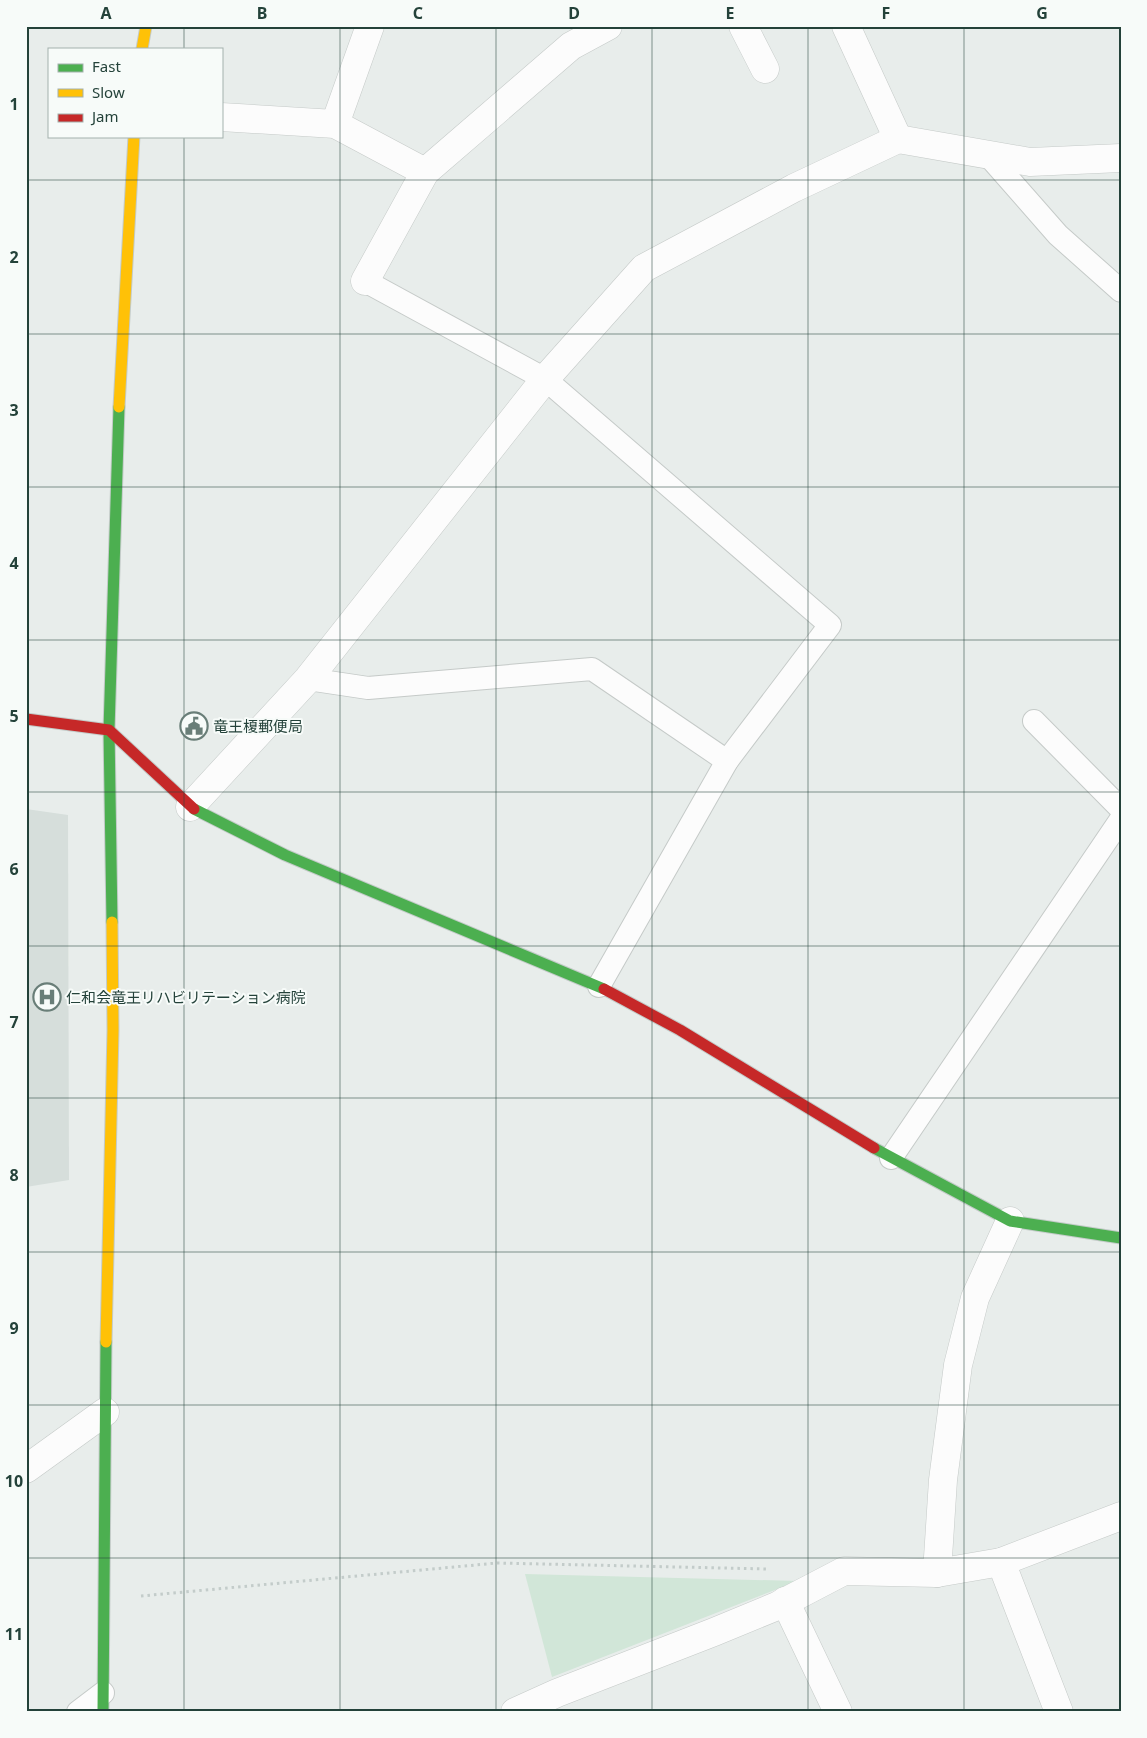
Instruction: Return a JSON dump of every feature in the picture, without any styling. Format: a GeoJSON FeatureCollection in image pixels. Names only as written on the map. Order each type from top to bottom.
{"type":"FeatureCollection","features":[{"type":"Feature","properties":{"kind":"street"},"geometry":{"type":"LineString","coordinates":[[142,48],[146,26]]}},
{"type":"Feature","properties":{"kind":"street"},"geometry":{"type":"LineString","coordinates":[[335,124],[370,26]]}},
{"type":"Feature","properties":{"kind":"street"},"geometry":{"type":"LineString","coordinates":[[365,282],[425,172],[571,46],[608,26]]}},
{"type":"Feature","properties":{"kind":"street"},"geometry":{"type":"LineString","coordinates":[[743,26],[765,69]]}},
{"type":"Feature","properties":{"kind":"street"},"geometry":{"type":"LineString","coordinates":[[846,26],[898,138]]}},
{"type":"Feature","properties":{"kind":"street"},"geometry":{"type":"LineString","coordinates":[[222,118],[335,124],[425,172]]}},
{"type":"Feature","properties":{"kind":"street"},"geometry":{"type":"LineString","coordinates":[[103,1702],[105,1412],[113,1030],[109,730],[119,396],[134,138]]}},
{"type":"Feature","properties":{"kind":"street"},"geometry":{"type":"LineString","coordinates":[[190,807],[308,679],[545,379],[644,268],[794,188],[898,138],[1030,162],[1121,158]]}},
{"type":"Feature","properties":{"kind":"street"},"geometry":{"type":"LineString","coordinates":[[26,719],[109,730],[190,807],[284,855],[599,986],[680,1030],[891,1158],[1010,1222],[1121,1238]]}},
{"type":"Feature","properties":{"kind":"street"},"geometry":{"type":"LineString","coordinates":[[936,1573],[943,1480],[958,1365],[975,1298],[1010,1222]]}},
{"type":"Feature","properties":{"kind":"street"},"geometry":{"type":"LineString","coordinates":[[26,1469],[105,1412]]}},
{"type":"Feature","properties":{"kind":"street"},"geometry":{"type":"LineString","coordinates":[[515,1712],[557,1693],[714,1632],[785,1601],[844,1571],[936,1573],[1001,1562],[1121,1516]]}},
{"type":"Feature","properties":{"kind":"street"},"geometry":{"type":"LineString","coordinates":[[1001,1562],[1059,1712]]}},
{"type":"Feature","properties":{"kind":"street"},"geometry":{"type":"LineString","coordinates":[[785,1601],[836,1711]]}},
{"type":"Feature","properties":{"kind":"lane"},"geometry":{"type":"LineString","coordinates":[[987,154],[1058,235],[1121,291]]}},
{"type":"Feature","properties":{"kind":"lane"},"geometry":{"type":"LineString","coordinates":[[365,282],[545,379],[830,625],[727,761],[599,986]]}},
{"type":"Feature","properties":{"kind":"lane"},"geometry":{"type":"LineString","coordinates":[[308,679],[368,688],[592,670],[727,761]]}},
{"type":"Feature","properties":{"kind":"lane"},"geometry":{"type":"LineString","coordinates":[[1034,721],[1121,809]]}},
{"type":"Feature","properties":{"kind":"lane"},"geometry":{"type":"LineString","coordinates":[[891,1158],[1121,819]]}},
{"type":"Feature","properties":{"kind":"lane"},"geometry":{"type":"LineString","coordinates":[[78,1712],[103,1702]]}},
{"type":"Feature","properties":{"kind":"path"},"geometry":{"type":"LineString","coordinates":[[105,1599],[497,1562],[776,1569]]}},
{"type":"Feature","properties":{"kind":"shaded area","name":"仁和会竜王リハビリテーション病院"},"geometry":{"type":"Polygon","coordinates":[[[26,809],[68,815],[69,1180],[26,1187],[26,809]]]}},
{"type":"Feature","properties":{"kind":"green space"},"geometry":{"type":"Polygon","coordinates":[[[525,1574],[798,1581],[552,1677],[525,1574]]]}},
{"type":"Feature","properties":{"kind":"traffic: fast"},"geometry":{"type":"LineString","coordinates":[[112,922],[109,730],[119,407]]}},
{"type":"Feature","properties":{"kind":"traffic: fast"},"geometry":{"type":"LineString","coordinates":[[194,809],[285,855],[604,989]]}},
{"type":"Feature","properties":{"kind":"traffic: fast"},"geometry":{"type":"LineString","coordinates":[[874,1148],[1010,1221],[1121,1238]]}},
{"type":"Feature","properties":{"kind":"traffic: fast"},"geometry":{"type":"LineString","coordinates":[[103,1712],[106,1342]]}},
{"type":"Feature","properties":{"kind":"traffic: slow"},"geometry":{"type":"LineString","coordinates":[[142,48],[146,26]]}},
{"type":"Feature","properties":{"kind":"traffic: slow"},"geometry":{"type":"LineString","coordinates":[[119,407],[134,138]]}},
{"type":"Feature","properties":{"kind":"traffic: slow"},"geometry":{"type":"LineString","coordinates":[[106,1342],[113,1030],[112,922]]}},
{"type":"Feature","properties":{"kind":"traffic: jam"},"geometry":{"type":"LineString","coordinates":[[26,719],[109,730],[194,809]]}},
{"type":"Feature","properties":{"kind":"traffic: jam"},"geometry":{"type":"LineString","coordinates":[[604,989],[680,1030],[874,1148]]}},
{"type":"Feature","properties":{"kind":"place","name":"竜王榎郵便局"},"geometry":{"type":"Point","coordinates":[194,726]}},
{"type":"Feature","properties":{"kind":"place","name":"仁和会竜王リハビリテーション病院"},"geometry":{"type":"Point","coordinates":[47,997]}}]}
